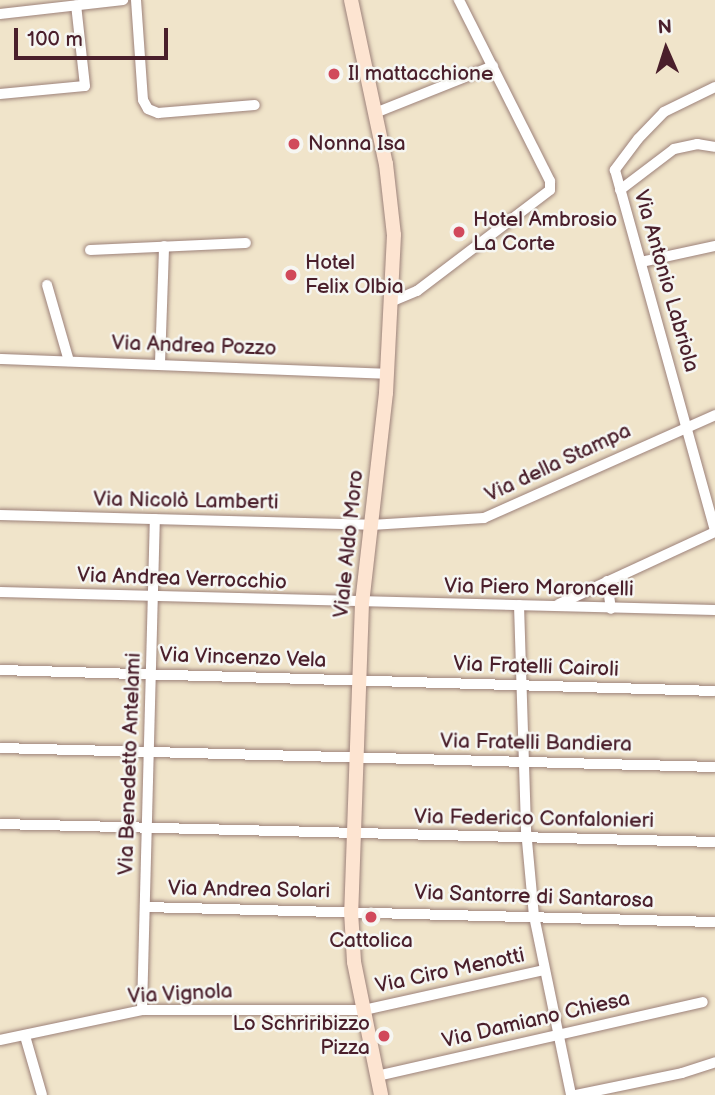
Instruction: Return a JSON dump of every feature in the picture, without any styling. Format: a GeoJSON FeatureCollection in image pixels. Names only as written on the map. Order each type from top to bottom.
{"type":"FeatureCollection","features":[{"type":"Feature","properties":{"kind":"main road","name":"Viale Aldo Moro"},"geometry":{"type":"LineString","coordinates":[[351,0],[386,164],[394,235],[393,301],[387,374],[362,603],[351,911],[354,962],[381,1095]]}},
{"type":"Feature","properties":{"kind":"street"},"geometry":{"type":"LineString","coordinates":[[0,13],[123,0]]}},
{"type":"Feature","properties":{"kind":"street"},"geometry":{"type":"LineString","coordinates":[[136,0],[143,100],[148,109],[158,113],[254,105]]}},
{"type":"Feature","properties":{"kind":"street"},"geometry":{"type":"LineString","coordinates":[[393,301],[416,291],[550,190],[550,181],[458,0]]}},
{"type":"Feature","properties":{"kind":"street"},"geometry":{"type":"LineString","coordinates":[[0,94],[85,86],[76,5]]}},
{"type":"Feature","properties":{"kind":"street"},"geometry":{"type":"LineString","coordinates":[[375,113],[493,66]]}},
{"type":"Feature","properties":{"kind":"street","name":"Via Antonio Labriola"},"geometry":{"type":"LineString","coordinates":[[715,87],[664,112],[638,139],[615,170],[715,531]]}},
{"type":"Feature","properties":{"kind":"street"},"geometry":{"type":"LineString","coordinates":[[620,190],[674,149],[697,145],[715,147]]}},
{"type":"Feature","properties":{"kind":"street"},"geometry":{"type":"LineString","coordinates":[[90,250],[246,243]]}},
{"type":"Feature","properties":{"kind":"street"},"geometry":{"type":"LineString","coordinates":[[160,363],[164,246]]}},
{"type":"Feature","properties":{"kind":"street"},"geometry":{"type":"LineString","coordinates":[[641,262],[715,246]]}},
{"type":"Feature","properties":{"kind":"street"},"geometry":{"type":"LineString","coordinates":[[47,285],[69,361]]}},
{"type":"Feature","properties":{"kind":"street","name":"Via Andrea Pozzo"},"geometry":{"type":"LineString","coordinates":[[0,359],[160,363],[387,374]]}},
{"type":"Feature","properties":{"kind":"street","name":"Via della Stampa"},"geometry":{"type":"LineString","coordinates":[[370,525],[484,519],[686,425],[715,415]]}},
{"type":"Feature","properties":{"kind":"street","name":"Via Nicolò Lamberti"},"geometry":{"type":"LineString","coordinates":[[0,515],[370,525]]}},
{"type":"Feature","properties":{"kind":"street","name":"Via Benedetto Antelami"},"geometry":{"type":"LineString","coordinates":[[142,1010],[155,519]]}},
{"type":"Feature","properties":{"kind":"street"},"geometry":{"type":"LineString","coordinates":[[557,606],[715,531]]}},
{"type":"Feature","properties":{"kind":"street"},"geometry":{"type":"LineString","coordinates":[[602,584],[606,609]]}},
{"type":"Feature","properties":{"kind":"street","name":"Via Andrea Verrocchio"},"geometry":{"type":"LineString","coordinates":[[0,593],[362,603]]}},
{"type":"Feature","properties":{"kind":"street","name":"Via Piero Maroncelli"},"geometry":{"type":"LineString","coordinates":[[362,603],[715,610]]}},
{"type":"Feature","properties":{"kind":"street"},"geometry":{"type":"LineString","coordinates":[[519,606],[523,761],[534,916],[573,1095],[682,1073],[715,1062]]}},
{"type":"Feature","properties":{"kind":"street","name":"Via Vincenzo Vela"},"geometry":{"type":"LineString","coordinates":[[0,670],[358,680]]}},
{"type":"Feature","properties":{"kind":"street","name":"Via Fratelli Cairoli"},"geometry":{"type":"LineString","coordinates":[[358,680],[714,691]]}},
{"type":"Feature","properties":{"kind":"street","name":"Via Fratelli Bandiera"},"geometry":{"type":"LineString","coordinates":[[0,748],[715,767]]}},
{"type":"Feature","properties":{"kind":"street","name":"Via Federico Confalonieri"},"geometry":{"type":"LineString","coordinates":[[0,824],[353,835],[715,842]]}},
{"type":"Feature","properties":{"kind":"street","name":"Via Andrea Solari"},"geometry":{"type":"LineString","coordinates":[[145,907],[351,911]]}},
{"type":"Feature","properties":{"kind":"street","name":"Via Santorre di Santarosa"},"geometry":{"type":"LineString","coordinates":[[351,911],[715,922]]}},
{"type":"Feature","properties":{"kind":"street","name":"Via Ciro Menotti"},"geometry":{"type":"LineString","coordinates":[[364,1010],[545,970]]}},
{"type":"Feature","properties":{"kind":"street","name":"Via Damiano Chiesa"},"geometry":{"type":"LineString","coordinates":[[377,1076],[703,1002]]}},
{"type":"Feature","properties":{"kind":"street","name":"Via Vignola"},"geometry":{"type":"LineString","coordinates":[[0,1041],[142,1010],[364,1010]]}},
{"type":"Feature","properties":{"kind":"street"},"geometry":{"type":"LineString","coordinates":[[25,1036],[42,1095]]}},
{"type":"Feature","properties":{"kind":"place","name":"Il mattacchione"},"geometry":{"type":"Point","coordinates":[334,74]}},
{"type":"Feature","properties":{"kind":"place","name":"Nonna Isa"},"geometry":{"type":"Point","coordinates":[294,144]}},
{"type":"Feature","properties":{"kind":"place","name":"Hotel Ambrosio La Corte"},"geometry":{"type":"Point","coordinates":[459,232]}},
{"type":"Feature","properties":{"kind":"place","name":"Hotel Felix Olbia"},"geometry":{"type":"Point","coordinates":[291,275]}},
{"type":"Feature","properties":{"kind":"place","name":"Cattolica"},"geometry":{"type":"Point","coordinates":[371,917]}},
{"type":"Feature","properties":{"kind":"place","name":"Lo Schriribizzo Pizza"},"geometry":{"type":"Point","coordinates":[384,1036]}}]}
